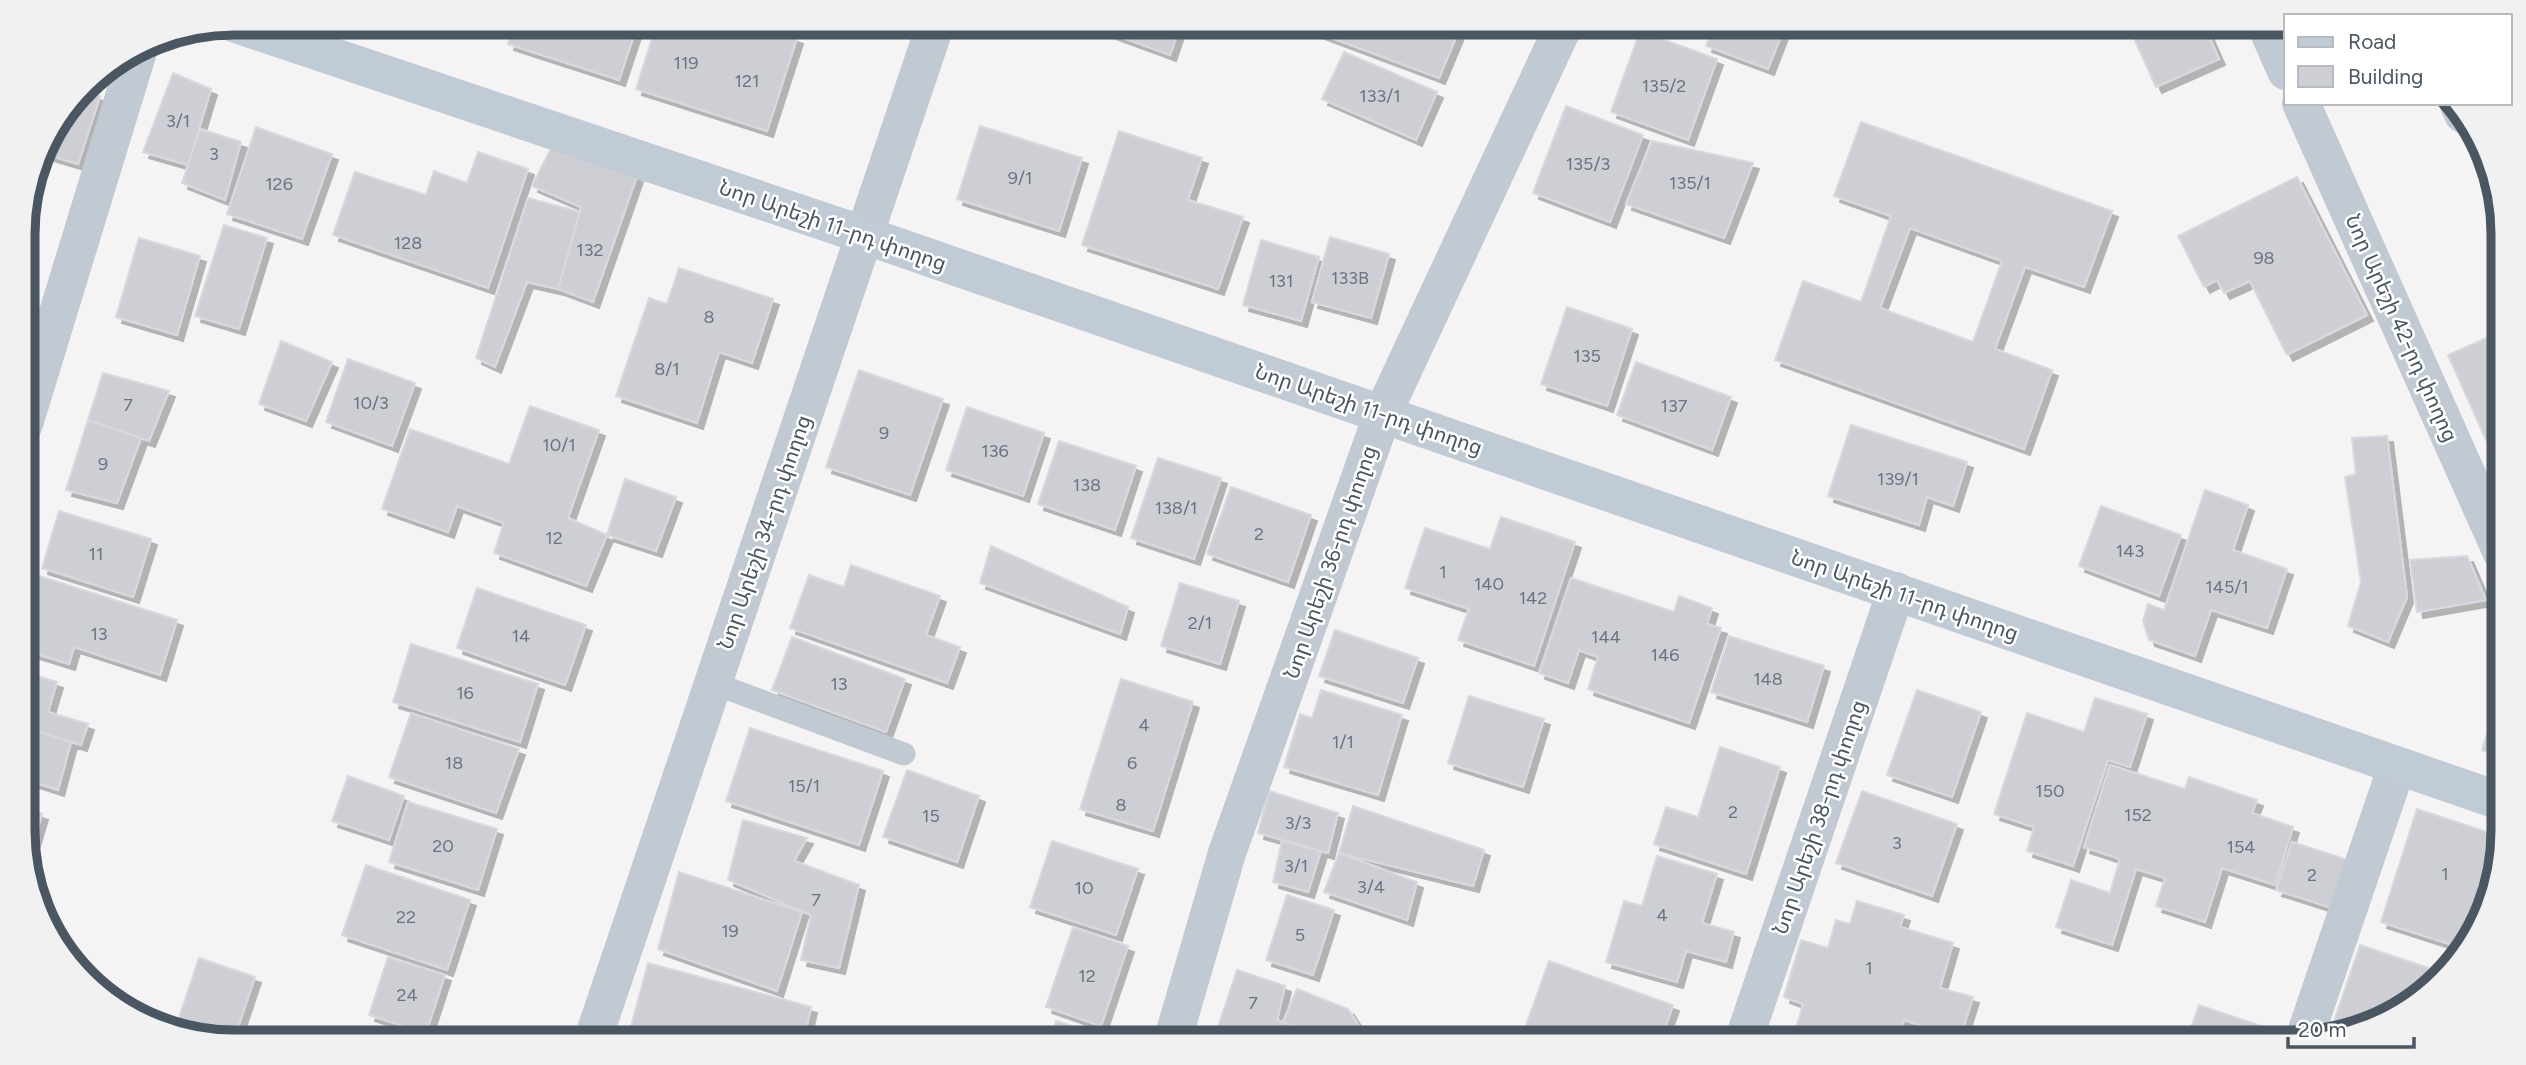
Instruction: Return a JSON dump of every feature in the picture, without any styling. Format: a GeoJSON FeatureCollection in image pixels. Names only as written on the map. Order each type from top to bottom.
{"type":"FeatureCollection","features":[{"type":"Feature","properties":{"kind":"street","name":"Նոր Արեշի 11-րդ փողոց"},"geometry":{"type":"LineString","coordinates":[[269,35],[864,235],[2491,798]]}},
{"type":"Feature","properties":{"kind":"street","name":"Նոր Արեշի 34-րդ փողոց"},"geometry":{"type":"LineString","coordinates":[[596,1030],[932,35]]}},
{"type":"Feature","properties":{"kind":"street","name":"Նոր Արեշի 36-րդ փողոց"},"geometry":{"type":"LineString","coordinates":[[1175,1030],[1227,853],[1382,413],[1559,35]]}},
{"type":"Feature","properties":{"kind":"street"},"geometry":{"type":"LineString","coordinates":[[2270,35],[2284,66]]}},
{"type":"Feature","properties":{"kind":"street"},"geometry":{"type":"LineString","coordinates":[[35,388],[133,63]]}},
{"type":"Feature","properties":{"kind":"street","name":"Նոր Արեշի 42-րդ փողոց"},"geometry":{"type":"LineString","coordinates":[[2302,105],[2491,528]]}},
{"type":"Feature","properties":{"kind":"street","name":"Նոր Արեշի 38-րդ փողոց"},"geometry":{"type":"LineString","coordinates":[[1746,1030],[1896,591]]}},
{"type":"Feature","properties":{"kind":"street"},"geometry":{"type":"LineString","coordinates":[[2307,1030],[2397,766]]}},
{"type":"Feature","properties":{"kind":"lane"},"geometry":{"type":"LineString","coordinates":[[713,683],[904,754]]}},
{"type":"Feature","properties":{"kind":"building"},"geometry":{"type":"Polygon","coordinates":[[[511,35],[634,35],[619,80],[508,44],[511,35]]]}},
{"type":"Feature","properties":{"kind":"building"},"geometry":{"type":"Polygon","coordinates":[[[653,35],[788,35],[797,38],[767,131],[636,89],[653,35]]]}},
{"type":"Feature","properties":{"kind":"building"},"geometry":{"type":"Polygon","coordinates":[[[1115,35],[1177,35],[1170,55],[1115,35]]]}},
{"type":"Feature","properties":{"kind":"building"},"geometry":{"type":"Polygon","coordinates":[[[1324,35],[1457,35],[1439,78],[1324,35]]]}},
{"type":"Feature","properties":{"kind":"building"},"geometry":{"type":"Polygon","coordinates":[[[1639,35],[1651,35],[1717,59],[1688,140],[1611,112],[1639,35]]]}},
{"type":"Feature","properties":{"kind":"building"},"geometry":{"type":"Polygon","coordinates":[[[1710,35],[1781,35],[1768,69],[1706,46],[1710,35]]]}},
{"type":"Feature","properties":{"kind":"building"},"geometry":{"type":"Polygon","coordinates":[[[2132,35],[2208,35],[2219,59],[2156,87],[2132,35]]]}},
{"type":"Feature","properties":{"kind":"building"},"geometry":{"type":"Polygon","coordinates":[[[1344,52],[1437,92],[1416,140],[1322,99],[1344,52]]]}},
{"type":"Feature","properties":{"kind":"building"},"geometry":{"type":"Polygon","coordinates":[[[173,73],[211,89],[188,165],[143,152],[173,73]]]}},
{"type":"Feature","properties":{"kind":"building"},"geometry":{"type":"Polygon","coordinates":[[[93,93],[100,96],[78,164],[51,156],[69,123],[93,93]]]}},
{"type":"Feature","properties":{"kind":"building"},"geometry":{"type":"Polygon","coordinates":[[[1566,106],[1643,135],[1610,222],[1533,193],[1566,106]]]}},
{"type":"Feature","properties":{"kind":"building"},"geometry":{"type":"Polygon","coordinates":[[[1861,122],[2112,211],[2084,287],[2025,267],[1995,349],[2052,370],[2024,449],[1775,360],[1803,281],[1861,302],[1891,216],[1834,196],[1861,122]],[[1910,228],[1880,308],[1973,342],[2002,261],[1910,228]]]}},
{"type":"Feature","properties":{"kind":"building"},"geometry":{"type":"Polygon","coordinates":[[[980,126],[1082,158],[1059,231],[957,199],[980,126]]]}},
{"type":"Feature","properties":{"kind":"building"},"geometry":{"type":"Polygon","coordinates":[[[256,127],[332,154],[302,239],[227,214],[256,127]]]}},
{"type":"Feature","properties":{"kind":"building"},"geometry":{"type":"Polygon","coordinates":[[[200,129],[241,142],[225,200],[182,183],[200,129]]]}},
{"type":"Feature","properties":{"kind":"building"},"geometry":{"type":"Polygon","coordinates":[[[1119,131],[1202,158],[1188,200],[1243,217],[1218,289],[1082,245],[1119,131]]]}},
{"type":"Feature","properties":{"kind":"building"},"geometry":{"type":"Polygon","coordinates":[[[1652,141],[1753,163],[1724,238],[1626,204],[1652,141]]]}},
{"type":"Feature","properties":{"kind":"building"},"geometry":{"type":"Polygon","coordinates":[[[552,146],[637,176],[593,302],[558,289],[581,207],[532,186],[552,146]]]}},
{"type":"Feature","properties":{"kind":"building"},"geometry":{"type":"Polygon","coordinates":[[[478,152],[528,169],[488,288],[333,235],[355,172],[426,195],[434,171],[467,183],[478,152]]]}},
{"type":"Feature","properties":{"kind":"building"},"geometry":{"type":"Polygon","coordinates":[[[2297,177],[2367,315],[2287,355],[2250,281],[2224,293],[2217,280],[2204,287],[2178,236],[2297,177]]]}},
{"type":"Feature","properties":{"kind":"building"},"geometry":{"type":"Polygon","coordinates":[[[528,198],[580,212],[558,289],[527,282],[495,367],[476,358],[528,198]]]}},
{"type":"Feature","properties":{"kind":"building"},"geometry":{"type":"Polygon","coordinates":[[[224,225],[267,238],[239,329],[195,316],[224,225]]]}},
{"type":"Feature","properties":{"kind":"building"},"geometry":{"type":"Polygon","coordinates":[[[1330,237],[1389,254],[1371,318],[1312,302],[1330,237]]]}},
{"type":"Feature","properties":{"kind":"building"},"geometry":{"type":"Polygon","coordinates":[[[139,238],[200,256],[177,335],[116,317],[139,238]]]}},
{"type":"Feature","properties":{"kind":"building"},"geometry":{"type":"Polygon","coordinates":[[[1261,240],[1319,257],[1301,321],[1243,305],[1261,240]]]}},
{"type":"Feature","properties":{"kind":"building"},"geometry":{"type":"Polygon","coordinates":[[[679,268],[773,299],[752,363],[719,352],[697,423],[616,396],[649,298],[667,304],[679,268]]]}},
{"type":"Feature","properties":{"kind":"building"},"geometry":{"type":"Polygon","coordinates":[[[1567,307],[1632,329],[1607,406],[1541,384],[1567,307]]]}},
{"type":"Feature","properties":{"kind":"building"},"geometry":{"type":"Polygon","coordinates":[[[2491,336],[2491,451],[2448,355],[2491,336]]]}},
{"type":"Feature","properties":{"kind":"building"},"geometry":{"type":"Polygon","coordinates":[[[281,341],[332,362],[306,421],[259,404],[281,341]]]}},
{"type":"Feature","properties":{"kind":"building"},"geometry":{"type":"Polygon","coordinates":[[[348,359],[415,383],[392,446],[326,422],[348,359]]]}},
{"type":"Feature","properties":{"kind":"building"},"geometry":{"type":"Polygon","coordinates":[[[1636,362],[1731,397],[1712,450],[1617,415],[1636,362]]]}},
{"type":"Feature","properties":{"kind":"building"},"geometry":{"type":"Polygon","coordinates":[[[859,370],[943,399],[910,495],[826,467],[859,370]]]}},
{"type":"Feature","properties":{"kind":"building"},"geometry":{"type":"Polygon","coordinates":[[[103,373],[169,391],[149,441],[88,420],[103,373]]]}},
{"type":"Feature","properties":{"kind":"building"},"geometry":{"type":"Polygon","coordinates":[[[530,406],[599,430],[568,518],[607,535],[586,586],[494,553],[504,523],[457,506],[448,532],[382,509],[410,429],[509,464],[530,406]]]}},
{"type":"Feature","properties":{"kind":"building"},"geometry":{"type":"Polygon","coordinates":[[[967,407],[1044,433],[1023,496],[946,470],[967,407]]]}},
{"type":"Feature","properties":{"kind":"building"},"geometry":{"type":"Polygon","coordinates":[[[88,420],[141,438],[117,503],[66,490],[88,420]]]}},
{"type":"Feature","properties":{"kind":"building"},"geometry":{"type":"Polygon","coordinates":[[[1851,425],[1967,462],[1953,506],[1927,497],[1919,525],[1828,496],[1851,425]]]}},
{"type":"Feature","properties":{"kind":"building"},"geometry":{"type":"Polygon","coordinates":[[[2387,436],[2407,597],[2388,642],[2348,626],[2361,582],[2345,477],[2356,474],[2352,438],[2387,436]]]}},
{"type":"Feature","properties":{"kind":"building"},"geometry":{"type":"Polygon","coordinates":[[[1059,441],[1136,466],[1115,530],[1038,504],[1059,441]]]}},
{"type":"Feature","properties":{"kind":"building"},"geometry":{"type":"Polygon","coordinates":[[[1158,458],[1221,478],[1194,559],[1131,538],[1158,458]]]}},
{"type":"Feature","properties":{"kind":"building"},"geometry":{"type":"Polygon","coordinates":[[[625,479],[676,497],[656,551],[607,535],[625,479]]]}},
{"type":"Feature","properties":{"kind":"building"},"geometry":{"type":"Polygon","coordinates":[[[1231,487],[1311,515],[1288,582],[1207,554],[1231,487]]]}},
{"type":"Feature","properties":{"kind":"building"},"geometry":{"type":"Polygon","coordinates":[[[2205,490],[2248,505],[2233,550],[2287,569],[2267,628],[2211,610],[2195,656],[2149,640],[2143,621],[2148,604],[2164,610],[2205,490]]]}},
{"type":"Feature","properties":{"kind":"building"},"geometry":{"type":"Polygon","coordinates":[[[2101,506],[2181,535],[2159,596],[2079,566],[2101,506]]]}},
{"type":"Feature","properties":{"kind":"building"},"geometry":{"type":"Polygon","coordinates":[[[59,511],[151,539],[133,597],[42,568],[59,511]]]}},
{"type":"Feature","properties":{"kind":"building"},"geometry":{"type":"Polygon","coordinates":[[[1501,517],[1575,542],[1534,666],[1458,640],[1469,609],[1405,588],[1425,528],[1490,549],[1501,517]]]}},
{"type":"Feature","properties":{"kind":"building"},"geometry":{"type":"Polygon","coordinates":[[[991,546],[1128,607],[1120,634],[980,583],[991,546]]]}},
{"type":"Feature","properties":{"kind":"building"},"geometry":{"type":"Polygon","coordinates":[[[2467,556],[2486,600],[2417,612],[2410,560],[2467,556]]]}},
{"type":"Feature","properties":{"kind":"building"},"geometry":{"type":"Polygon","coordinates":[[[851,565],[940,596],[926,635],[960,647],[947,683],[790,628],[809,575],[844,587],[851,565]]]}},
{"type":"Feature","properties":{"kind":"building"},"geometry":{"type":"Polygon","coordinates":[[[35,575],[177,620],[160,675],[74,647],[69,664],[35,653],[35,575]]]}},
{"type":"Feature","properties":{"kind":"building"},"geometry":{"type":"Polygon","coordinates":[[[1571,578],[1674,612],[1679,596],[1712,608],[1707,624],[1721,628],[1689,723],[1588,689],[1598,657],[1579,650],[1568,683],[1539,673],[1571,578]]]}},
{"type":"Feature","properties":{"kind":"building"},"geometry":{"type":"Polygon","coordinates":[[[1180,583],[1239,601],[1220,664],[1161,646],[1180,583]]]}},
{"type":"Feature","properties":{"kind":"building"},"geometry":{"type":"Polygon","coordinates":[[[477,588],[586,625],[565,685],[457,648],[477,588]]]}},
{"type":"Feature","properties":{"kind":"building"},"geometry":{"type":"Polygon","coordinates":[[[1335,630],[1418,658],[1403,703],[1319,676],[1335,630]]]}},
{"type":"Feature","properties":{"kind":"building"},"geometry":{"type":"Polygon","coordinates":[[[1729,636],[1824,666],[1807,722],[1711,692],[1729,636]]]}},
{"type":"Feature","properties":{"kind":"building"},"geometry":{"type":"Polygon","coordinates":[[[792,637],[905,679],[886,732],[772,690],[792,637]]]}},
{"type":"Feature","properties":{"kind":"building"},"geometry":{"type":"Polygon","coordinates":[[[411,644],[538,684],[520,742],[393,702],[411,644]]]}},
{"type":"Feature","properties":{"kind":"building"},"geometry":{"type":"Polygon","coordinates":[[[35,675],[57,682],[48,712],[88,724],[81,745],[35,730],[35,675]]]}},
{"type":"Feature","properties":{"kind":"building"},"geometry":{"type":"Polygon","coordinates":[[[1121,679],[1193,702],[1153,831],[1080,809],[1121,679]]]}},
{"type":"Feature","properties":{"kind":"building"},"geometry":{"type":"Polygon","coordinates":[[[1321,690],[1402,715],[1378,795],[1284,767],[1300,714],[1312,718],[1321,690]]]}},
{"type":"Feature","properties":{"kind":"building"},"geometry":{"type":"Polygon","coordinates":[[[1917,690],[1981,712],[1952,797],[1887,775],[1917,690]]]}},
{"type":"Feature","properties":{"kind":"building"},"geometry":{"type":"Polygon","coordinates":[[[1469,696],[1544,719],[1523,787],[1448,763],[1469,696]]]}},
{"type":"Feature","properties":{"kind":"building"},"geometry":{"type":"Polygon","coordinates":[[[2095,698],[2147,714],[2130,767],[2108,760],[2073,866],[2027,851],[2034,827],[1994,814],[2027,713],[2084,732],[2095,698]]]}},
{"type":"Feature","properties":{"kind":"building"},"geometry":{"type":"Polygon","coordinates":[[[411,713],[519,749],[496,813],[389,777],[411,713]]]}},
{"type":"Feature","properties":{"kind":"building"},"geometry":{"type":"Polygon","coordinates":[[[2491,721],[2491,753],[2482,750],[2491,721]]]}},
{"type":"Feature","properties":{"kind":"building"},"geometry":{"type":"Polygon","coordinates":[[[750,728],[883,771],[859,845],[726,801],[750,728]]]}},
{"type":"Feature","properties":{"kind":"building"},"geometry":{"type":"Polygon","coordinates":[[[35,731],[71,742],[58,790],[35,783],[35,731]]]}},
{"type":"Feature","properties":{"kind":"building"},"geometry":{"type":"Polygon","coordinates":[[[1720,747],[1780,767],[1746,874],[1654,844],[1666,807],[1698,817],[1720,747]]]}},
{"type":"Feature","properties":{"kind":"building"},"geometry":{"type":"Polygon","coordinates":[[[2110,765],[2185,789],[2189,777],[2257,800],[2252,813],[2293,827],[2275,885],[2222,868],[2205,922],[2156,906],[2165,878],[2136,869],[2112,945],[2056,927],[2071,880],[2110,893],[2120,859],[2084,847],[2110,765]]]}},
{"type":"Feature","properties":{"kind":"building"},"geometry":{"type":"Polygon","coordinates":[[[907,770],[979,796],[957,862],[883,837],[907,770]]]}},
{"type":"Feature","properties":{"kind":"building"},"geometry":{"type":"Polygon","coordinates":[[[348,776],[404,796],[389,840],[332,821],[348,776]]]}},
{"type":"Feature","properties":{"kind":"building"},"geometry":{"type":"Polygon","coordinates":[[[1269,791],[1338,813],[1328,853],[1258,833],[1269,791]]]}},
{"type":"Feature","properties":{"kind":"building"},"geometry":{"type":"Polygon","coordinates":[[[1862,791],[1957,824],[1932,896],[1836,863],[1862,791]]]}},
{"type":"Feature","properties":{"kind":"building"},"geometry":{"type":"Polygon","coordinates":[[[408,802],[497,829],[478,890],[389,862],[408,802]]]}},
{"type":"Feature","properties":{"kind":"building"},"geometry":{"type":"Polygon","coordinates":[[[1353,806],[1484,850],[1473,886],[1339,853],[1353,806]]]}},
{"type":"Feature","properties":{"kind":"building"},"geometry":{"type":"Polygon","coordinates":[[[2417,809],[2491,833],[2484,883],[2476,907],[2454,946],[2381,922],[2417,809]]]}},
{"type":"Feature","properties":{"kind":"building"},"geometry":{"type":"Polygon","coordinates":[[[35,812],[42,814],[35,836],[35,812]]]}},
{"type":"Feature","properties":{"kind":"building"},"geometry":{"type":"Polygon","coordinates":[[[743,820],[807,838],[794,861],[859,885],[839,968],[801,960],[811,915],[728,880],[743,820]]]}},
{"type":"Feature","properties":{"kind":"building"},"geometry":{"type":"Polygon","coordinates":[[[1052,841],[1138,869],[1116,935],[1030,907],[1052,841]]]}},
{"type":"Feature","properties":{"kind":"building"},"geometry":{"type":"Polygon","coordinates":[[[1282,841],[1321,851],[1308,892],[1273,882],[1282,841]]]}},
{"type":"Feature","properties":{"kind":"building"},"geometry":{"type":"Polygon","coordinates":[[[2292,842],[2348,860],[2332,908],[2276,890],[2292,842]]]}},
{"type":"Feature","properties":{"kind":"building"},"geometry":{"type":"Polygon","coordinates":[[[1339,853],[1417,882],[1407,920],[1324,892],[1339,853]]]}},
{"type":"Feature","properties":{"kind":"building"},"geometry":{"type":"Polygon","coordinates":[[[1657,856],[1717,874],[1702,923],[1734,932],[1726,962],[1686,951],[1677,982],[1606,962],[1624,901],[1642,906],[1657,856]]]}},
{"type":"Feature","properties":{"kind":"building"},"geometry":{"type":"Polygon","coordinates":[[[366,865],[470,900],[447,970],[342,935],[366,865]]]}},
{"type":"Feature","properties":{"kind":"building"},"geometry":{"type":"Polygon","coordinates":[[[679,872],[802,912],[777,991],[658,949],[679,872]]]}},
{"type":"Feature","properties":{"kind":"building"},"geometry":{"type":"Polygon","coordinates":[[[1287,895],[1334,910],[1313,975],[1266,960],[1287,895]]]}},
{"type":"Feature","properties":{"kind":"building"},"geometry":{"type":"Polygon","coordinates":[[[1857,901],[1904,915],[1900,927],[1953,943],[1940,988],[1973,997],[1963,1030],[1935,1030],[1904,1020],[1901,1030],[1796,1030],[1803,1004],[1784,997],[1801,940],[1828,948],[1836,920],[1850,924],[1857,901]]]}},
{"type":"Feature","properties":{"kind":"building"},"geometry":{"type":"Polygon","coordinates":[[[1073,927],[1128,946],[1101,1026],[1046,1007],[1073,927]]]}},
{"type":"Feature","properties":{"kind":"building"},"geometry":{"type":"Polygon","coordinates":[[[2360,945],[2435,970],[2403,996],[2380,1009],[2333,1026],[2360,945]]]}},
{"type":"Feature","properties":{"kind":"building"},"geometry":{"type":"Polygon","coordinates":[[[388,957],[445,975],[427,1030],[416,1030],[369,1015],[388,957]]]}},
{"type":"Feature","properties":{"kind":"building"},"geometry":{"type":"Polygon","coordinates":[[[199,958],[255,977],[237,1030],[178,1022],[199,958]]]}},
{"type":"Feature","properties":{"kind":"building"},"geometry":{"type":"Polygon","coordinates":[[[1549,961],[1673,1005],[1664,1030],[1524,1030],[1549,961]]]}},
{"type":"Feature","properties":{"kind":"building"},"geometry":{"type":"Polygon","coordinates":[[[648,963],[811,1007],[806,1030],[630,1030],[648,963]]]}},
{"type":"Feature","properties":{"kind":"building"},"geometry":{"type":"Polygon","coordinates":[[[1237,970],[1285,986],[1277,1020],[1305,1030],[1217,1030],[1237,970]]]}},
{"type":"Feature","properties":{"kind":"building"},"geometry":{"type":"Polygon","coordinates":[[[1297,989],[1348,1009],[1361,1029],[1304,1030],[1283,1022],[1297,989]]]}},
{"type":"Feature","properties":{"kind":"building"},"geometry":{"type":"Polygon","coordinates":[[[2199,1005],[2267,1028],[2266,1030],[2190,1030],[2199,1005]]]}},
{"type":"Feature","properties":{"kind":"building"},"geometry":{"type":"Polygon","coordinates":[[[1056,1021],[1084,1030],[1053,1030],[1056,1021]]]}}]}
